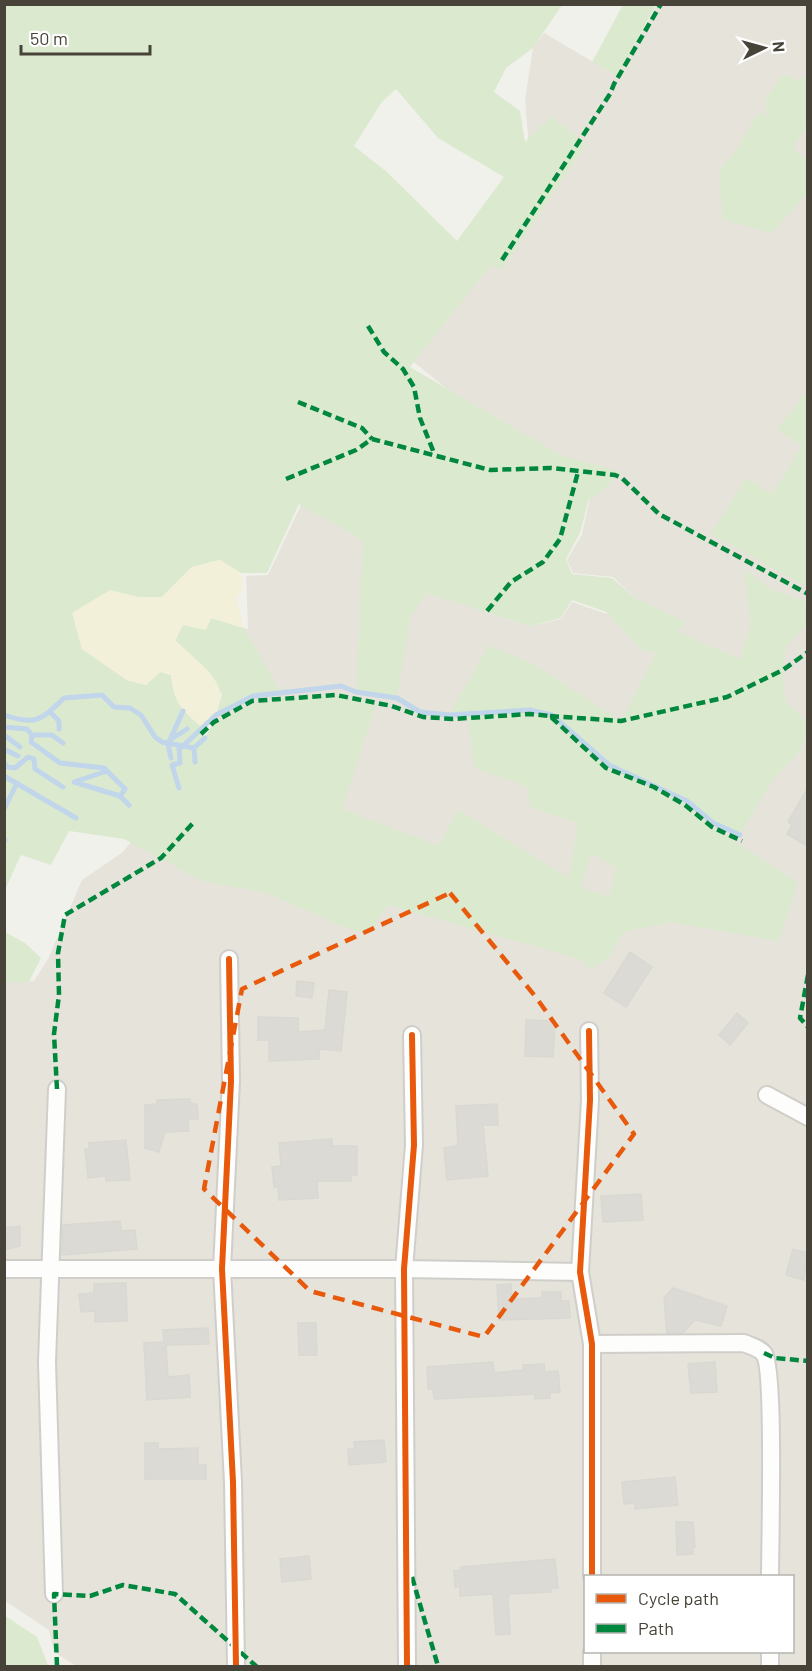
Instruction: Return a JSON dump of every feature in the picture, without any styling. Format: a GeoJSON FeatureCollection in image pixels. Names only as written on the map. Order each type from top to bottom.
{"type":"FeatureCollection","features":[{"type":"Feature","properties":{"kind":"street"},"geometry":{"type":"LineString","coordinates":[[229,959],[231,1081],[222,1269],[233,1482],[236,1666]]}},
{"type":"Feature","properties":{"kind":"street"},"geometry":{"type":"LineString","coordinates":[[589,1031],[590,1100],[580,1272],[592,1344],[592,1575]]}},
{"type":"Feature","properties":{"kind":"street"},"geometry":{"type":"LineString","coordinates":[[407,1666],[404,1269],[414,1145],[412,1035]]}},
{"type":"Feature","properties":{"kind":"street"},"geometry":{"type":"LineString","coordinates":[[54,1594],[47,1362],[57,1089]]}},
{"type":"Feature","properties":{"kind":"street"},"geometry":{"type":"LineString","coordinates":[[767,1095],[807,1117]]}},
{"type":"Feature","properties":{"kind":"street"},"geometry":{"type":"LineString","coordinates":[[4,1269],[404,1269],[580,1272]]}},
{"type":"Feature","properties":{"kind":"street"},"geometry":{"type":"LineString","coordinates":[[592,1344],[744,1343],[764,1353],[769,1366],[770,1396],[770,1575]]}},
{"type":"Feature","properties":{"kind":"highlighted area"},"geometry":{"type":"Polygon","coordinates":[[[450,893],[535,996],[634,1134],[484,1337],[310,1291],[204,1189],[242,989],[450,893]]]}},
{"type":"Feature","properties":{"kind":"shaded area"},"geometry":{"type":"Polygon","coordinates":[[[657,5],[807,5],[807,1666],[76,1666],[54,1652],[49,1630],[5,1601],[5,981],[34,981],[48,959],[82,880],[123,852],[213,734],[225,693],[209,633],[214,623],[248,629],[246,576],[268,575],[302,503],[500,593],[485,612],[530,626],[561,619],[572,602],[607,614],[625,594],[635,598],[613,577],[573,573],[567,560],[582,534],[590,498],[442,401],[447,389],[399,350],[460,247],[529,147],[525,100],[533,48],[544,33],[617,76],[657,5]]]}},
{"type":"Feature","properties":{"kind":"green space"},"geometry":{"type":"Polygon","coordinates":[[[5,5],[562,5],[533,48],[506,68],[494,92],[520,111],[525,142],[551,117],[586,144],[502,270],[491,265],[410,367],[562,456],[622,472],[599,494],[589,499],[580,533],[566,559],[572,574],[612,578],[634,597],[686,622],[677,632],[740,659],[751,627],[744,569],[770,589],[807,602],[807,625],[786,646],[783,670],[785,700],[807,723],[804,741],[797,754],[770,785],[740,835],[645,779],[641,790],[645,783],[685,805],[712,827],[798,883],[779,941],[670,922],[623,932],[609,957],[589,970],[583,960],[388,905],[368,933],[352,930],[266,893],[203,881],[124,839],[69,831],[51,865],[21,855],[5,890],[5,5]],[[396,89],[382,102],[354,146],[386,171],[457,241],[504,177],[438,138],[396,89]],[[299,504],[267,573],[241,573],[219,560],[192,567],[162,597],[138,597],[82,649],[127,680],[146,685],[160,672],[171,675],[174,692],[180,705],[202,727],[201,734],[205,737],[214,722],[263,700],[336,695],[376,704],[342,809],[439,846],[458,810],[569,878],[578,823],[530,807],[528,787],[474,768],[468,718],[449,715],[489,645],[535,665],[621,721],[657,652],[643,651],[606,612],[572,600],[561,618],[530,626],[426,593],[410,618],[397,698],[356,692],[363,540],[299,504]],[[591,853],[581,887],[609,897],[616,868],[591,853]]]}},
{"type":"Feature","properties":{"kind":"green space"},"geometry":{"type":"Polygon","coordinates":[[[623,5],[656,5],[617,76],[592,62],[623,5]]]}},
{"type":"Feature","properties":{"kind":"green space"},"geometry":{"type":"Polygon","coordinates":[[[784,74],[798,80],[807,77],[807,125],[793,148],[807,161],[807,193],[772,233],[723,219],[719,171],[737,149],[757,114],[767,117],[766,99],[784,74]]]}},
{"type":"Feature","properties":{"kind":"green space"},"geometry":{"type":"Polygon","coordinates":[[[807,391],[807,587],[711,534],[746,478],[772,494],[803,445],[777,430],[807,391]]]}},
{"type":"Feature","properties":{"kind":"green space"},"geometry":{"type":"Polygon","coordinates":[[[211,618],[244,628],[281,693],[253,696],[216,715],[222,694],[175,641],[183,625],[211,618]]]}},
{"type":"Feature","properties":{"kind":"green space"},"geometry":{"type":"Polygon","coordinates":[[[5,932],[25,943],[41,958],[29,982],[5,982],[5,932]]]}},
{"type":"Feature","properties":{"kind":"green space"},"geometry":{"type":"Polygon","coordinates":[[[4,1615],[37,1637],[48,1665],[51,1666],[5,1666],[4,1615]]]}},
{"type":"Feature","properties":{"kind":"sand"},"geometry":{"type":"Polygon","coordinates":[[[220,560],[241,573],[243,588],[236,599],[244,628],[211,618],[206,630],[183,625],[175,640],[207,670],[220,691],[220,702],[214,714],[202,727],[180,705],[171,675],[160,672],[146,685],[127,680],[82,649],[72,613],[110,590],[138,597],[162,597],[192,567],[220,560]]]}},
{"type":"Feature","properties":{"kind":"building"},"geometry":{"type":"Polygon","coordinates":[[[807,789],[807,846],[787,834],[792,825],[788,822],[807,789]]]}},
{"type":"Feature","properties":{"kind":"building"},"geometry":{"type":"Polygon","coordinates":[[[630,952],[652,967],[626,1007],[604,993],[630,952]]]}},
{"type":"Feature","properties":{"kind":"building"},"geometry":{"type":"Polygon","coordinates":[[[297,981],[314,983],[312,998],[296,996],[297,981]]]}},
{"type":"Feature","properties":{"kind":"building"},"geometry":{"type":"Polygon","coordinates":[[[329,990],[347,992],[341,1051],[319,1049],[319,1059],[269,1061],[269,1040],[258,1040],[258,1017],[298,1018],[298,1032],[325,1030],[329,990]]]}},
{"type":"Feature","properties":{"kind":"building"},"geometry":{"type":"Polygon","coordinates":[[[737,1013],[748,1023],[730,1045],[719,1035],[737,1013]]]}},
{"type":"Feature","properties":{"kind":"building"},"geometry":{"type":"Polygon","coordinates":[[[526,1020],[555,1021],[553,1057],[525,1056],[526,1020]]]}},
{"type":"Feature","properties":{"kind":"building"},"geometry":{"type":"Polygon","coordinates":[[[190,1099],[191,1104],[197,1104],[198,1119],[188,1119],[189,1131],[165,1132],[159,1152],[145,1148],[145,1105],[157,1104],[157,1100],[190,1099]]]}},
{"type":"Feature","properties":{"kind":"building"},"geometry":{"type":"Polygon","coordinates":[[[497,1104],[498,1125],[483,1125],[488,1176],[447,1180],[444,1148],[458,1146],[456,1106],[497,1104]]]}},
{"type":"Feature","properties":{"kind":"building"},"geometry":{"type":"Polygon","coordinates":[[[332,1139],[332,1146],[357,1146],[357,1175],[351,1175],[351,1181],[317,1181],[318,1198],[279,1200],[278,1187],[274,1187],[272,1167],[281,1166],[279,1143],[332,1139]]]}},
{"type":"Feature","properties":{"kind":"building"},"geometry":{"type":"Polygon","coordinates":[[[126,1140],[130,1180],[106,1181],[106,1176],[88,1178],[85,1149],[89,1149],[89,1143],[126,1140]]]}},
{"type":"Feature","properties":{"kind":"building"},"geometry":{"type":"Polygon","coordinates":[[[641,1194],[643,1220],[603,1222],[601,1196],[641,1194]]]}},
{"type":"Feature","properties":{"kind":"building"},"geometry":{"type":"Polygon","coordinates":[[[120,1221],[121,1231],[135,1230],[137,1249],[62,1255],[63,1225],[120,1221]]]}},
{"type":"Feature","properties":{"kind":"building"},"geometry":{"type":"Polygon","coordinates":[[[20,1226],[20,1246],[4,1250],[4,1228],[20,1226]]]}},
{"type":"Feature","properties":{"kind":"building"},"geometry":{"type":"Polygon","coordinates":[[[793,1249],[807,1253],[804,1280],[786,1275],[793,1249]]]}},
{"type":"Feature","properties":{"kind":"building"},"geometry":{"type":"Polygon","coordinates":[[[126,1283],[127,1321],[95,1322],[95,1311],[81,1312],[79,1294],[94,1293],[94,1284],[126,1283]]]}},
{"type":"Feature","properties":{"kind":"building"},"geometry":{"type":"Polygon","coordinates":[[[511,1284],[512,1299],[542,1298],[542,1292],[561,1292],[561,1301],[569,1301],[570,1318],[499,1320],[497,1285],[511,1284]]]}},
{"type":"Feature","properties":{"kind":"building"},"geometry":{"type":"Polygon","coordinates":[[[673,1288],[727,1306],[721,1326],[695,1320],[683,1333],[667,1333],[664,1298],[673,1288]]]}},
{"type":"Feature","properties":{"kind":"building"},"geometry":{"type":"Polygon","coordinates":[[[298,1323],[316,1323],[317,1355],[299,1355],[298,1323]]]}},
{"type":"Feature","properties":{"kind":"building"},"geometry":{"type":"Polygon","coordinates":[[[208,1328],[209,1344],[166,1345],[168,1377],[189,1375],[190,1397],[147,1400],[144,1343],[164,1342],[163,1330],[208,1328]]]}},
{"type":"Feature","properties":{"kind":"building"},"geometry":{"type":"Polygon","coordinates":[[[493,1362],[494,1373],[523,1370],[523,1365],[544,1364],[545,1372],[558,1371],[560,1392],[550,1393],[550,1398],[535,1399],[535,1394],[434,1399],[433,1389],[428,1389],[427,1367],[493,1362]]]}},
{"type":"Feature","properties":{"kind":"building"},"geometry":{"type":"Polygon","coordinates":[[[715,1362],[717,1392],[691,1393],[688,1364],[715,1362]]]}},
{"type":"Feature","properties":{"kind":"building"},"geometry":{"type":"Polygon","coordinates":[[[384,1440],[386,1462],[349,1465],[348,1449],[355,1449],[354,1442],[384,1440]]]}},
{"type":"Feature","properties":{"kind":"building"},"geometry":{"type":"Polygon","coordinates":[[[145,1443],[158,1443],[158,1449],[198,1448],[198,1465],[206,1465],[206,1479],[145,1479],[145,1443]]]}},
{"type":"Feature","properties":{"kind":"building"},"geometry":{"type":"Polygon","coordinates":[[[675,1477],[678,1505],[635,1509],[635,1503],[624,1504],[622,1482],[675,1477]]]}},
{"type":"Feature","properties":{"kind":"building"},"geometry":{"type":"Polygon","coordinates":[[[676,1522],[693,1522],[695,1547],[693,1547],[693,1554],[677,1555],[676,1522]]]}},
{"type":"Feature","properties":{"kind":"building"},"geometry":{"type":"Polygon","coordinates":[[[309,1556],[311,1579],[282,1582],[280,1559],[309,1556]]]}},
{"type":"Feature","properties":{"kind":"building"},"geometry":{"type":"Polygon","coordinates":[[[555,1559],[558,1588],[551,1588],[551,1592],[510,1594],[508,1597],[510,1634],[496,1635],[493,1594],[460,1596],[460,1586],[455,1587],[454,1571],[462,1570],[461,1567],[555,1559]]]}},
{"type":"Feature","properties":{"kind":"waterway"},"geometry":{"type":"LineString","coordinates":[[182,747],[216,715],[253,696],[341,686],[356,692],[397,698],[420,712],[449,715],[530,710],[552,715],[609,765],[687,801],[713,823],[740,835]]}},
{"type":"Feature","properties":{"kind":"waterway"},"geometry":{"type":"LineString","coordinates":[[4,715],[24,720],[37,719],[64,698],[102,695],[114,707],[130,708],[141,715],[155,737],[162,742],[194,748],[205,738]]}},
{"type":"Feature","properties":{"kind":"waterway"},"geometry":{"type":"LineString","coordinates":[[171,758],[168,744],[183,711]]}},
{"type":"Feature","properties":{"kind":"waterway"},"geometry":{"type":"LineString","coordinates":[[50,712],[59,721],[59,729]]}},
{"type":"Feature","properties":{"kind":"waterway"},"geometry":{"type":"LineString","coordinates":[[4,727],[27,729],[32,735],[31,742],[60,763],[104,768],[125,789],[120,796],[129,805]]}},
{"type":"Feature","properties":{"kind":"waterway"},"geometry":{"type":"LineString","coordinates":[[173,738],[187,729]]}},
{"type":"Feature","properties":{"kind":"waterway"},"geometry":{"type":"LineString","coordinates":[[4,735],[20,747]]}},
{"type":"Feature","properties":{"kind":"waterway"},"geometry":{"type":"LineString","coordinates":[[32,735],[52,735],[63,743]]}},
{"type":"Feature","properties":{"kind":"waterway"},"geometry":{"type":"LineString","coordinates":[[179,747],[180,763],[172,765],[179,788]]}},
{"type":"Feature","properties":{"kind":"waterway"},"geometry":{"type":"LineString","coordinates":[[194,748],[195,762]]}},
{"type":"Feature","properties":{"kind":"waterway"},"geometry":{"type":"LineString","coordinates":[[4,749],[18,756]]}},
{"type":"Feature","properties":{"kind":"waterway"},"geometry":{"type":"LineString","coordinates":[[4,762],[7,767],[15,768],[28,757],[34,759],[35,769],[63,787]]}},
{"type":"Feature","properties":{"kind":"waterway"},"geometry":{"type":"LineString","coordinates":[[107,771],[74,782],[120,796]]}},
{"type":"Feature","properties":{"kind":"waterway"},"geometry":{"type":"LineString","coordinates":[[4,776],[76,818]]}},
{"type":"Feature","properties":{"kind":"waterway"},"geometry":{"type":"LineString","coordinates":[[4,809],[17,783]]}},
{"type":"Feature","properties":{"kind":"marked path"},"geometry":{"type":"LineString","coordinates":[[502,260],[610,94],[661,4]]}},
{"type":"Feature","properties":{"kind":"marked path"},"geometry":{"type":"LineString","coordinates":[[368,326],[384,352],[403,369],[414,387],[420,418],[434,453]]}},
{"type":"Feature","properties":{"kind":"marked path"},"geometry":{"type":"LineString","coordinates":[[298,402],[362,428],[372,439]]}},
{"type":"Feature","properties":{"kind":"marked path"},"geometry":{"type":"LineString","coordinates":[[286,479],[356,450],[372,439],[490,470],[551,468],[615,475],[622,478],[659,514],[808,594]]}},
{"type":"Feature","properties":{"kind":"marked path"},"geometry":{"type":"LineString","coordinates":[[487,611],[511,582],[543,562],[560,539],[578,472]]}},
{"type":"Feature","properties":{"kind":"marked path"},"geometry":{"type":"LineString","coordinates":[[550,716],[621,721],[727,697],[783,670],[808,652]]}},
{"type":"Feature","properties":{"kind":"marked path"},"geometry":{"type":"LineString","coordinates":[[201,734],[214,722],[252,701],[336,695],[392,706],[423,717],[453,719],[530,714],[550,716],[606,768],[654,787],[685,805],[712,827],[742,841]]}},
{"type":"Feature","properties":{"kind":"marked path"},"geometry":{"type":"LineString","coordinates":[[57,1089],[54,1034],[59,995],[58,953],[65,915],[161,858],[194,822]]}},
{"type":"Feature","properties":{"kind":"marked path"},"geometry":{"type":"LineString","coordinates":[[808,975],[800,1018],[808,1027]]}},
{"type":"Feature","properties":{"kind":"marked path"},"geometry":{"type":"LineString","coordinates":[[764,1353],[775,1358],[808,1361]]}},
{"type":"Feature","properties":{"kind":"marked path"},"geometry":{"type":"LineString","coordinates":[[412,1577],[438,1666]]}},
{"type":"Feature","properties":{"kind":"marked path"},"geometry":{"type":"LineString","coordinates":[[57,1666],[54,1594],[90,1596],[123,1585],[175,1594],[256,1666],[250,1666]]}},
{"type":"Feature","properties":{"kind":"cycle path"},"geometry":{"type":"LineString","coordinates":[[229,959],[231,1081],[222,1269],[233,1482],[236,1666]]}},
{"type":"Feature","properties":{"kind":"cycle path"},"geometry":{"type":"LineString","coordinates":[[589,1031],[590,1100],[580,1272],[592,1344],[592,1575]]}},
{"type":"Feature","properties":{"kind":"cycle path"},"geometry":{"type":"LineString","coordinates":[[407,1666],[404,1269],[414,1145],[412,1035]]}}]}
